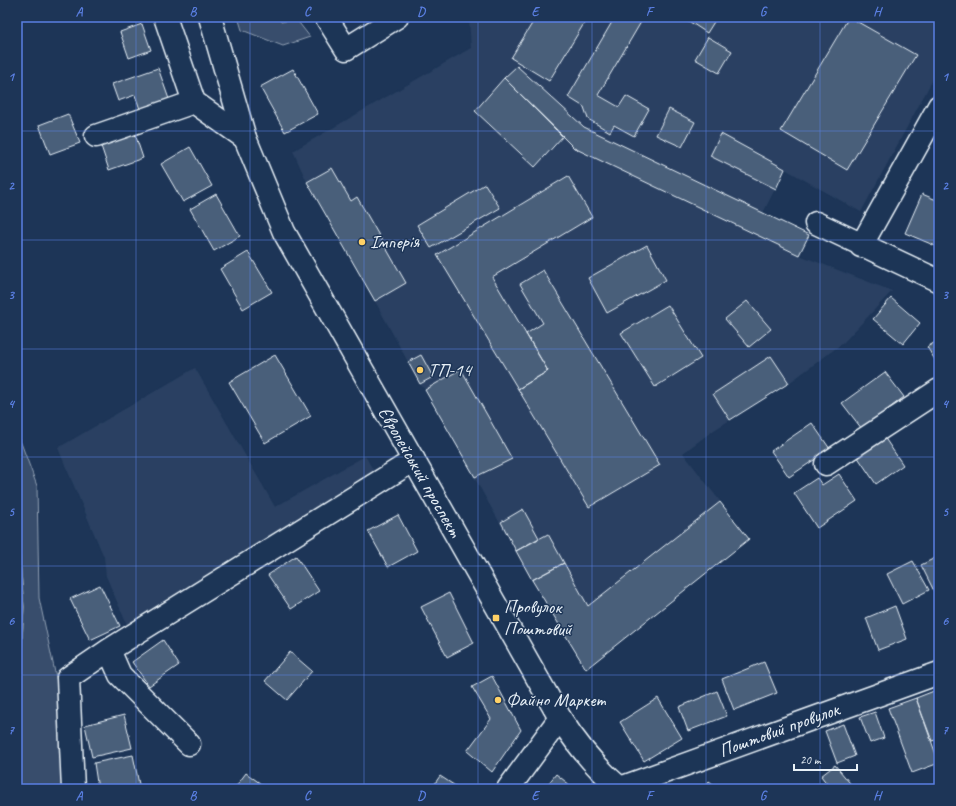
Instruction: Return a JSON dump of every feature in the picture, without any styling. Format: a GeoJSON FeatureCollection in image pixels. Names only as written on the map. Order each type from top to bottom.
{"type":"FeatureCollection","features":[{"type":"Feature","properties":{"kind":"street"},"geometry":{"type":"LineString","coordinates":[[165,17],[194,102],[245,138]]}},
{"type":"Feature","properties":{"kind":"street","name":"Європейський проспект"},"geometry":{"type":"LineString","coordinates":[[210,17],[245,138],[284,232],[560,718],[578,747],[603,775],[620,789]]}},
{"type":"Feature","properties":{"kind":"street"},"geometry":{"type":"LineString","coordinates":[[326,17],[346,49],[397,17]]}},
{"type":"Feature","properties":{"kind":"street"},"geometry":{"type":"LineString","coordinates":[[96,136],[194,102]]}},
{"type":"Feature","properties":{"kind":"street"},"geometry":{"type":"LineString","coordinates":[[861,246],[939,106]]}},
{"type":"Feature","properties":{"kind":"street"},"geometry":{"type":"LineString","coordinates":[[816,223],[861,246],[939,281]]}},
{"type":"Feature","properties":{"kind":"street"},"geometry":{"type":"LineString","coordinates":[[826,464],[939,390]]}},
{"type":"Feature","properties":{"kind":"street"},"geometry":{"type":"LineString","coordinates":[[73,789],[68,678],[109,650],[414,460]]}},
{"type":"Feature","properties":{"kind":"street"},"geometry":{"type":"LineString","coordinates":[[109,650],[120,675],[189,744]]}},
{"type":"Feature","properties":{"kind":"street","name":"Поштовий провулок"},"geometry":{"type":"LineString","coordinates":[[620,789],[939,673]]}},
{"type":"Feature","properties":{"kind":"street"},"geometry":{"type":"LineString","coordinates":[[508,789],[560,718]]}},
{"type":"Feature","properties":{"kind":"shaded area"},"geometry":{"type":"Polygon","coordinates":[[[238,17],[279,17],[281,22],[296,19],[310,37],[283,46],[242,30],[238,17]]]}},
{"type":"Feature","properties":{"kind":"shaded area"},"geometry":{"type":"Polygon","coordinates":[[[470,17],[939,17],[939,68],[861,212],[785,169],[763,213],[809,235],[799,255],[892,291],[843,343],[789,383],[714,430],[683,453],[749,539],[586,669],[532,580],[425,390],[420,384],[375,301],[307,182],[293,151],[471,48],[470,17]]]}},
{"type":"Feature","properties":{"kind":"shaded area"},"geometry":{"type":"Polygon","coordinates":[[[195,368],[275,507],[365,456],[375,473],[128,627],[106,576],[104,557],[58,448],[195,368]]]}},
{"type":"Feature","properties":{"kind":"shaded area"},"geometry":{"type":"Polygon","coordinates":[[[17,432],[37,486],[39,598],[66,724],[68,789],[18,789],[18,707],[24,607],[17,525],[17,432]]]}},
{"type":"Feature","properties":{"kind":"water"},"geometry":{"type":"Polygon","coordinates":[[[17,525],[24,607],[18,707],[18,789],[17,525]]]}},
{"type":"Feature","properties":{"kind":"building"},"geometry":{"type":"Polygon","coordinates":[[[536,17],[588,17],[549,81],[511,58],[536,17]]]}},
{"type":"Feature","properties":{"kind":"building"},"geometry":{"type":"Polygon","coordinates":[[[615,17],[644,17],[598,95],[619,107],[626,96],[649,109],[634,136],[614,125],[610,132],[588,119],[584,107],[568,97],[615,17]]]}},
{"type":"Feature","properties":{"kind":"building"},"geometry":{"type":"Polygon","coordinates":[[[717,17],[707,33],[684,18],[717,17]]]}},
{"type":"Feature","properties":{"kind":"building"},"geometry":{"type":"Polygon","coordinates":[[[849,17],[916,55],[847,170],[781,131],[849,17]]]}},
{"type":"Feature","properties":{"kind":"building"},"geometry":{"type":"Polygon","coordinates":[[[142,24],[151,50],[129,58],[120,32],[142,24]]]}},
{"type":"Feature","properties":{"kind":"building"},"geometry":{"type":"Polygon","coordinates":[[[708,37],[732,51],[719,73],[695,59],[708,37]]]}},
{"type":"Feature","properties":{"kind":"building"},"geometry":{"type":"Polygon","coordinates":[[[517,66],[584,127],[809,235],[799,255],[574,148],[504,78],[517,66]]]}},
{"type":"Feature","properties":{"kind":"building"},"geometry":{"type":"Polygon","coordinates":[[[158,68],[170,102],[141,112],[135,95],[118,101],[112,84],[158,68]]]}},
{"type":"Feature","properties":{"kind":"building"},"geometry":{"type":"Polygon","coordinates":[[[293,69],[318,114],[285,132],[260,87],[293,69]]]}},
{"type":"Feature","properties":{"kind":"building"},"geometry":{"type":"Polygon","coordinates":[[[504,78],[563,136],[535,167],[475,111],[504,78]]]}},
{"type":"Feature","properties":{"kind":"building"},"geometry":{"type":"Polygon","coordinates":[[[669,109],[695,122],[682,147],[656,135],[669,109]]]}},
{"type":"Feature","properties":{"kind":"building"},"geometry":{"type":"Polygon","coordinates":[[[68,114],[80,143],[50,154],[39,125],[68,114]]]}},
{"type":"Feature","properties":{"kind":"building"},"geometry":{"type":"Polygon","coordinates":[[[133,128],[143,158],[109,170],[99,140],[133,128]]]}},
{"type":"Feature","properties":{"kind":"building"},"geometry":{"type":"Polygon","coordinates":[[[721,134],[785,169],[776,189],[710,156],[721,134]]]}},
{"type":"Feature","properties":{"kind":"building"},"geometry":{"type":"Polygon","coordinates":[[[190,147],[212,186],[183,202],[161,164],[190,147]]]}},
{"type":"Feature","properties":{"kind":"building","name":"Імперія"},"geometry":{"type":"Polygon","coordinates":[[[332,168],[351,201],[357,197],[406,283],[375,301],[307,182],[332,168]]]}},
{"type":"Feature","properties":{"kind":"building"},"geometry":{"type":"Polygon","coordinates":[[[568,176],[592,217],[492,277],[548,371],[518,389],[437,255],[568,176]]]}},
{"type":"Feature","properties":{"kind":"building"},"geometry":{"type":"Polygon","coordinates":[[[485,184],[500,208],[431,248],[417,225],[485,184]]]}},
{"type":"Feature","properties":{"kind":"building"},"geometry":{"type":"Polygon","coordinates":[[[216,194],[240,236],[214,251],[190,209],[216,194]]]}},
{"type":"Feature","properties":{"kind":"building"},"geometry":{"type":"Polygon","coordinates":[[[922,194],[939,201],[938,247],[905,233],[922,194]]]}},
{"type":"Feature","properties":{"kind":"building"},"geometry":{"type":"Polygon","coordinates":[[[647,245],[666,280],[607,313],[588,278],[647,245]]]}},
{"type":"Feature","properties":{"kind":"building"},"geometry":{"type":"Polygon","coordinates":[[[248,252],[272,292],[243,309],[220,269],[248,252]]]}},
{"type":"Feature","properties":{"kind":"building"},"geometry":{"type":"Polygon","coordinates":[[[543,270],[660,465],[589,507],[518,389],[548,371],[526,334],[543,323],[520,284],[543,270]]]}},
{"type":"Feature","properties":{"kind":"building"},"geometry":{"type":"Polygon","coordinates":[[[891,298],[920,323],[903,344],[873,319],[891,298]]]}},
{"type":"Feature","properties":{"kind":"building"},"geometry":{"type":"Polygon","coordinates":[[[747,301],[771,329],[749,347],[725,319],[747,301]]]}},
{"type":"Feature","properties":{"kind":"building"},"geometry":{"type":"Polygon","coordinates":[[[668,305],[701,358],[655,387],[621,333],[668,305]]]}},
{"type":"Feature","properties":{"kind":"building"},"geometry":{"type":"Polygon","coordinates":[[[939,340],[939,366],[927,347],[939,340]]]}},
{"type":"Feature","properties":{"kind":"building"},"geometry":{"type":"Polygon","coordinates":[[[275,355],[311,416],[265,443],[229,382],[275,355]]]}},
{"type":"Feature","properties":{"kind":"building","name":"ТП-14"},"geometry":{"type":"Polygon","coordinates":[[[421,355],[433,377],[420,384],[408,362],[421,355]]]}},
{"type":"Feature","properties":{"kind":"building"},"geometry":{"type":"Polygon","coordinates":[[[771,356],[789,383],[730,420],[713,394],[771,356]]]}},
{"type":"Feature","properties":{"kind":"building"},"geometry":{"type":"Polygon","coordinates":[[[461,369],[512,459],[475,477],[425,390],[461,369]]]}},
{"type":"Feature","properties":{"kind":"building"},"geometry":{"type":"Polygon","coordinates":[[[885,372],[904,397],[862,429],[842,403],[885,372]]]}},
{"type":"Feature","properties":{"kind":"building"},"geometry":{"type":"Polygon","coordinates":[[[812,423],[830,449],[789,477],[771,451],[812,423]]]}},
{"type":"Feature","properties":{"kind":"building"},"geometry":{"type":"Polygon","coordinates":[[[882,434],[903,465],[876,484],[855,453],[882,434]]]}},
{"type":"Feature","properties":{"kind":"building"},"geometry":{"type":"Polygon","coordinates":[[[839,474],[857,501],[817,528],[794,493],[817,478],[822,485],[839,474]]]}},
{"type":"Feature","properties":{"kind":"building"},"geometry":{"type":"Polygon","coordinates":[[[720,502],[749,539],[586,669],[532,580],[564,563],[588,606],[720,502]]]}},
{"type":"Feature","properties":{"kind":"building"},"geometry":{"type":"Polygon","coordinates":[[[523,509],[539,538],[516,551],[501,522],[523,509]]]}},
{"type":"Feature","properties":{"kind":"building"},"geometry":{"type":"Polygon","coordinates":[[[398,515],[417,551],[388,567],[368,531],[398,515]]]}},
{"type":"Feature","properties":{"kind":"building"},"geometry":{"type":"Polygon","coordinates":[[[548,534],[564,563],[532,580],[516,551],[548,534]]]}},
{"type":"Feature","properties":{"kind":"building"},"geometry":{"type":"Polygon","coordinates":[[[296,556],[319,591],[291,609],[268,575],[296,556]]]}},
{"type":"Feature","properties":{"kind":"building"},"geometry":{"type":"Polygon","coordinates":[[[939,556],[939,591],[935,593],[921,565],[939,556]]]}},
{"type":"Feature","properties":{"kind":"building"},"geometry":{"type":"Polygon","coordinates":[[[913,561],[929,590],[902,604],[887,574],[913,561]]]}},
{"type":"Feature","properties":{"kind":"building"},"geometry":{"type":"Polygon","coordinates":[[[100,585],[120,626],[90,640],[70,599],[100,585]]]}},
{"type":"Feature","properties":{"kind":"building"},"geometry":{"type":"Polygon","coordinates":[[[449,593],[474,643],[447,657],[421,607],[449,593]]]}},
{"type":"Feature","properties":{"kind":"building"},"geometry":{"type":"Polygon","coordinates":[[[895,606],[907,639],[878,650],[866,618],[895,606]]]}},
{"type":"Feature","properties":{"kind":"building"},"geometry":{"type":"Polygon","coordinates":[[[163,640],[179,665],[149,686],[132,662],[163,640]]]}},
{"type":"Feature","properties":{"kind":"building"},"geometry":{"type":"Polygon","coordinates":[[[290,652],[312,671],[287,700],[265,681],[290,652]]]}},
{"type":"Feature","properties":{"kind":"building"},"geometry":{"type":"Polygon","coordinates":[[[764,662],[777,693],[734,710],[722,679],[764,662]]]}},
{"type":"Feature","properties":{"kind":"building"},"geometry":{"type":"Polygon","coordinates":[[[492,676],[521,730],[492,772],[467,751],[491,719],[472,687],[492,676]]]}},
{"type":"Feature","properties":{"kind":"building"},"geometry":{"type":"Polygon","coordinates":[[[939,689],[939,739],[932,741],[916,698],[939,689]]]}},
{"type":"Feature","properties":{"kind":"building"},"geometry":{"type":"Polygon","coordinates":[[[717,691],[727,716],[688,731],[679,707],[717,691]]]}},
{"type":"Feature","properties":{"kind":"building"},"geometry":{"type":"Polygon","coordinates":[[[658,698],[682,738],[644,761],[620,722],[658,698]]]}},
{"type":"Feature","properties":{"kind":"building"},"geometry":{"type":"Polygon","coordinates":[[[916,698],[939,763],[912,773],[888,708],[916,698]]]}},
{"type":"Feature","properties":{"kind":"building"},"geometry":{"type":"Polygon","coordinates":[[[875,712],[884,738],[870,743],[860,717],[875,712]]]}},
{"type":"Feature","properties":{"kind":"building"},"geometry":{"type":"Polygon","coordinates":[[[124,715],[132,748],[92,757],[85,725],[124,715]]]}},
{"type":"Feature","properties":{"kind":"building"},"geometry":{"type":"Polygon","coordinates":[[[843,724],[855,756],[837,763],[825,731],[843,724]]]}},
{"type":"Feature","properties":{"kind":"building"},"geometry":{"type":"Polygon","coordinates":[[[133,755],[140,789],[98,789],[94,763],[133,755]]]}},
{"type":"Feature","properties":{"kind":"building"},"geometry":{"type":"Polygon","coordinates":[[[835,765],[854,788],[853,789],[831,789],[821,776],[835,765]]]}},
{"type":"Feature","properties":{"kind":"building"},"geometry":{"type":"Polygon","coordinates":[[[246,773],[268,789],[234,789],[246,773]]]}},
{"type":"Feature","properties":{"kind":"building"},"geometry":{"type":"Polygon","coordinates":[[[556,774],[575,789],[544,789],[556,774]]]}},
{"type":"Feature","properties":{"kind":"building"},"geometry":{"type":"Polygon","coordinates":[[[440,776],[460,789],[431,789],[440,776]]]}},
{"type":"Feature","properties":{"kind":"building"},"geometry":{"type":"Polygon","coordinates":[[[709,781],[720,789],[703,789],[709,781]]]}},
{"type":"Feature","properties":{"kind":"place","name":"Імперія"},"geometry":{"type":"Point","coordinates":[362,242]}},
{"type":"Feature","properties":{"kind":"place","name":"ТП-14"},"geometry":{"type":"Point","coordinates":[420,370]}},
{"type":"Feature","properties":{"kind":"place","name":"Провулок Поштовий"},"geometry":{"type":"Point","coordinates":[496,618]}},
{"type":"Feature","properties":{"kind":"place","name":"Файно Маркет"},"geometry":{"type":"Point","coordinates":[498,700]}}]}
